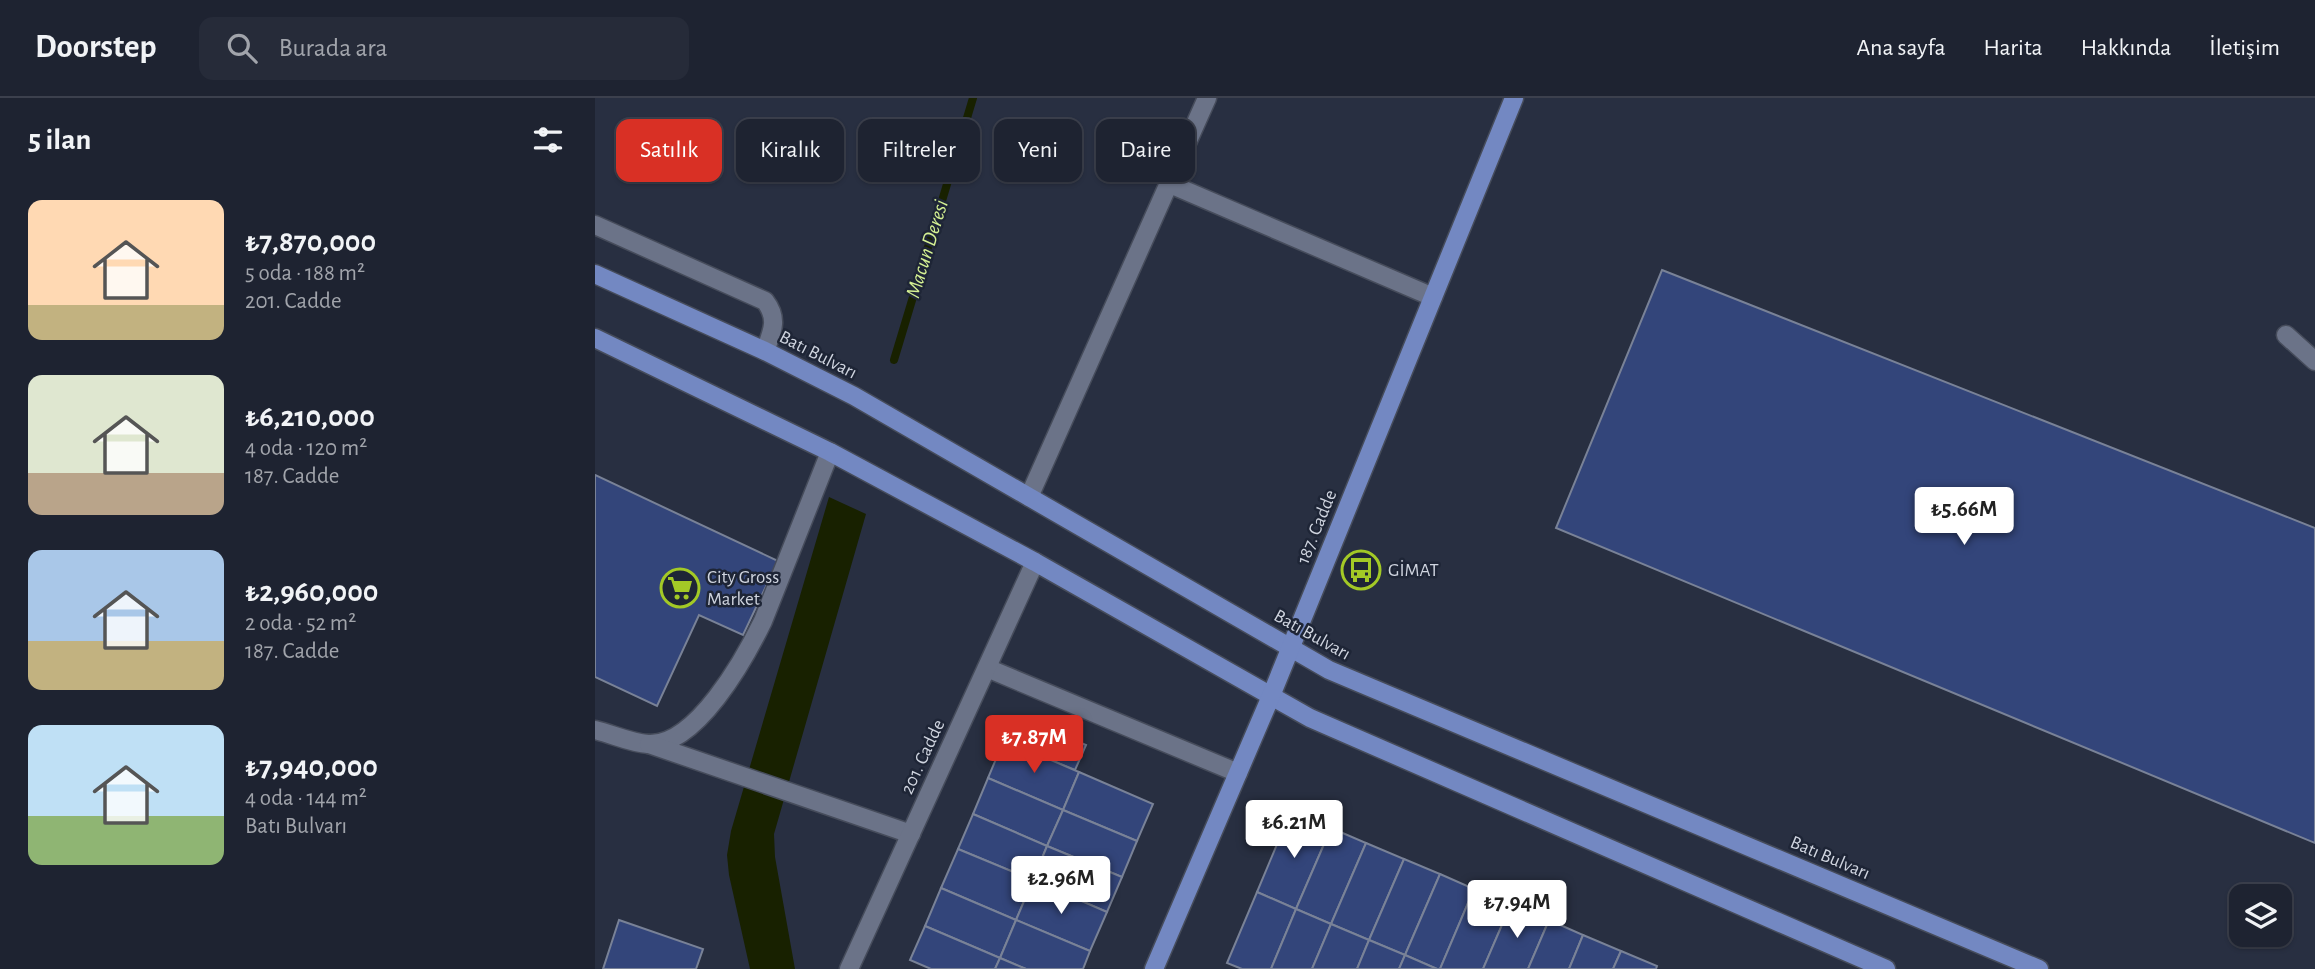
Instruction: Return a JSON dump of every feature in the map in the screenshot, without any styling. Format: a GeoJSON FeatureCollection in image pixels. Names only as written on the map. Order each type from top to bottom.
{"type":"FeatureCollection","features":[{"type":"Feature","properties":{"kind":"main road","name":"187. Cadde"},"geometry":{"type":"LineString","coordinates":[[1154,969],[1291,648],[1514,98]]}},
{"type":"Feature","properties":{"kind":"main road","name":"Batı Bulvarı"},"geometry":{"type":"LineString","coordinates":[[595,274],[765,351],[854,396],[1329,670],[2039,969]]}},
{"type":"Feature","properties":{"kind":"main road"},"geometry":{"type":"LineString","coordinates":[[595,338],[830,452],[1035,562],[1310,718],[1877,967]]}},
{"type":"Feature","properties":{"kind":"street"},"geometry":{"type":"LineString","coordinates":[[1029,497],[1207,98]]}},
{"type":"Feature","properties":{"kind":"street"},"geometry":{"type":"LineString","coordinates":[[1170,184],[1433,297]]}},
{"type":"Feature","properties":{"kind":"street"},"geometry":{"type":"LineString","coordinates":[[595,225],[765,301],[771,309],[774,322],[765,351]]}},
{"type":"Feature","properties":{"kind":"street"},"geometry":{"type":"LineString","coordinates":[[2285,335],[2315,361]]}},
{"type":"Feature","properties":{"kind":"street"},"geometry":{"type":"LineString","coordinates":[[649,744],[663,742],[692,723],[714,702],[746,653],[763,621],[830,452]]}},
{"type":"Feature","properties":{"kind":"street","name":"201. Cadde"},"geometry":{"type":"LineString","coordinates":[[849,969],[1035,562]]}},
{"type":"Feature","properties":{"kind":"street"},"geometry":{"type":"LineString","coordinates":[[987,668],[1238,773]]}},
{"type":"Feature","properties":{"kind":"street"},"geometry":{"type":"LineString","coordinates":[[595,730],[649,744],[911,834]]}},
{"type":"Feature","properties":{"kind":"shaded area"},"geometry":{"type":"Polygon","coordinates":[[[829,497],[866,514],[774,834],[775,857],[795,969],[750,969],[729,875],[727,855],[731,831],[829,497]]]}},
{"type":"Feature","properties":{"kind":"building"},"geometry":{"type":"Polygon","coordinates":[[[1662,270],[2315,528],[2315,843],[1556,528],[1662,270]]]}},
{"type":"Feature","properties":{"kind":"building","name":"City Gross Market"},"geometry":{"type":"Polygon","coordinates":[[[595,475],[778,561],[743,635],[699,615],[657,706],[595,677],[595,475]]]}},
{"type":"Feature","properties":{"kind":"building"},"geometry":{"type":"Polygon","coordinates":[[[1021,717],[1086,745],[1075,770],[1010,743],[1021,717]]]}},
{"type":"Feature","properties":{"kind":"building"},"geometry":{"type":"Polygon","coordinates":[[[1004,740],[1079,772],[1063,810],[988,778],[1004,740]]]}},
{"type":"Feature","properties":{"kind":"building"},"geometry":{"type":"Polygon","coordinates":[[[1079,772],[1153,804],[1137,841],[1063,810],[1079,772]]]}},
{"type":"Feature","properties":{"kind":"building"},"geometry":{"type":"Polygon","coordinates":[[[988,778],[1063,810],[1047,846],[973,814],[988,778]]]}},
{"type":"Feature","properties":{"kind":"building"},"geometry":{"type":"Polygon","coordinates":[[[1063,810],[1137,841],[1122,877],[1047,846],[1063,810]]]}},
{"type":"Feature","properties":{"kind":"building"},"geometry":{"type":"Polygon","coordinates":[[[1291,811],[1331,828],[1296,909],[1257,892],[1291,811]]]}},
{"type":"Feature","properties":{"kind":"building"},"geometry":{"type":"Polygon","coordinates":[[[973,814],[1047,846],[1033,880],[958,849],[973,814]]]}},
{"type":"Feature","properties":{"kind":"building"},"geometry":{"type":"Polygon","coordinates":[[[1331,828],[1366,843],[1331,924],[1296,909],[1331,828]]]}},
{"type":"Feature","properties":{"kind":"building"},"geometry":{"type":"Polygon","coordinates":[[[1366,843],[1404,859],[1369,940],[1331,924],[1366,843]]]}},
{"type":"Feature","properties":{"kind":"building"},"geometry":{"type":"Polygon","coordinates":[[[1047,846],[1122,877],[1107,912],[1033,880],[1047,846]]]}},
{"type":"Feature","properties":{"kind":"building"},"geometry":{"type":"Polygon","coordinates":[[[958,849],[1033,880],[1016,920],[941,888],[958,849]]]}},
{"type":"Feature","properties":{"kind":"building"},"geometry":{"type":"Polygon","coordinates":[[[1404,859],[1440,874],[1405,955],[1369,940],[1404,859]]]}},
{"type":"Feature","properties":{"kind":"building"},"geometry":{"type":"Polygon","coordinates":[[[1440,874],[1474,889],[1440,969],[1437,969],[1405,955],[1440,874]]]}},
{"type":"Feature","properties":{"kind":"building"},"geometry":{"type":"Polygon","coordinates":[[[1033,880],[1107,912],[1090,951],[1016,920],[1033,880]]]}},
{"type":"Feature","properties":{"kind":"building"},"geometry":{"type":"Polygon","coordinates":[[[941,888],[1016,920],[1000,958],[925,926],[941,888]]]}},
{"type":"Feature","properties":{"kind":"building"},"geometry":{"type":"Polygon","coordinates":[[[1474,889],[1511,904],[1483,969],[1440,969],[1474,889]]]}},
{"type":"Feature","properties":{"kind":"building"},"geometry":{"type":"Polygon","coordinates":[[[1257,892],[1296,909],[1271,969],[1242,969],[1227,963],[1257,892]]]}},
{"type":"Feature","properties":{"kind":"building"},"geometry":{"type":"Polygon","coordinates":[[[1511,904],[1549,920],[1528,969],[1483,969],[1511,904]]]}},
{"type":"Feature","properties":{"kind":"building"},"geometry":{"type":"Polygon","coordinates":[[[1296,909],[1331,924],[1312,969],[1271,969],[1296,909]]]}},
{"type":"Feature","properties":{"kind":"building"},"geometry":{"type":"Polygon","coordinates":[[[619,920],[703,949],[696,969],[603,969],[619,920]]]}},
{"type":"Feature","properties":{"kind":"building"},"geometry":{"type":"Polygon","coordinates":[[[1016,920],[1090,951],[1083,969],[1026,969],[1000,958],[1016,920]]]}},
{"type":"Feature","properties":{"kind":"building"},"geometry":{"type":"Polygon","coordinates":[[[1549,920],[1583,935],[1569,969],[1528,969],[1549,920]]]}},
{"type":"Feature","properties":{"kind":"building"},"geometry":{"type":"Polygon","coordinates":[[[1331,924],[1369,940],[1357,969],[1312,969],[1331,924]]]}},
{"type":"Feature","properties":{"kind":"building"},"geometry":{"type":"Polygon","coordinates":[[[925,926],[1000,958],[995,969],[931,969],[910,960],[925,926]]]}},
{"type":"Feature","properties":{"kind":"building"},"geometry":{"type":"Polygon","coordinates":[[[1583,935],[1621,951],[1613,969],[1569,969],[1583,935]]]}},
{"type":"Feature","properties":{"kind":"building"},"geometry":{"type":"Polygon","coordinates":[[[1369,940],[1405,955],[1399,969],[1357,969],[1369,940]]]}},
{"type":"Feature","properties":{"kind":"building"},"geometry":{"type":"Polygon","coordinates":[[[1621,951],[1657,966],[1656,969],[1613,969],[1621,951]]]}},
{"type":"Feature","properties":{"kind":"building"},"geometry":{"type":"Polygon","coordinates":[[[1405,955],[1437,969],[1399,969],[1405,955]]]}},
{"type":"Feature","properties":{"kind":"building"},"geometry":{"type":"Polygon","coordinates":[[[1000,958],[1026,969],[995,969],[1000,958]]]}},
{"type":"Feature","properties":{"kind":"waterway","name":"Macun Deresi"},"geometry":{"type":"LineString","coordinates":[[894,360],[973,98]]}},
{"type":"Feature","properties":{"kind":"place","name":"GİMAT"},"geometry":{"type":"Point","coordinates":[1361,570]}},
{"type":"Feature","properties":{"kind":"place","name":"City Gross Market"},"geometry":{"type":"Point","coordinates":[680,588]}}]}
